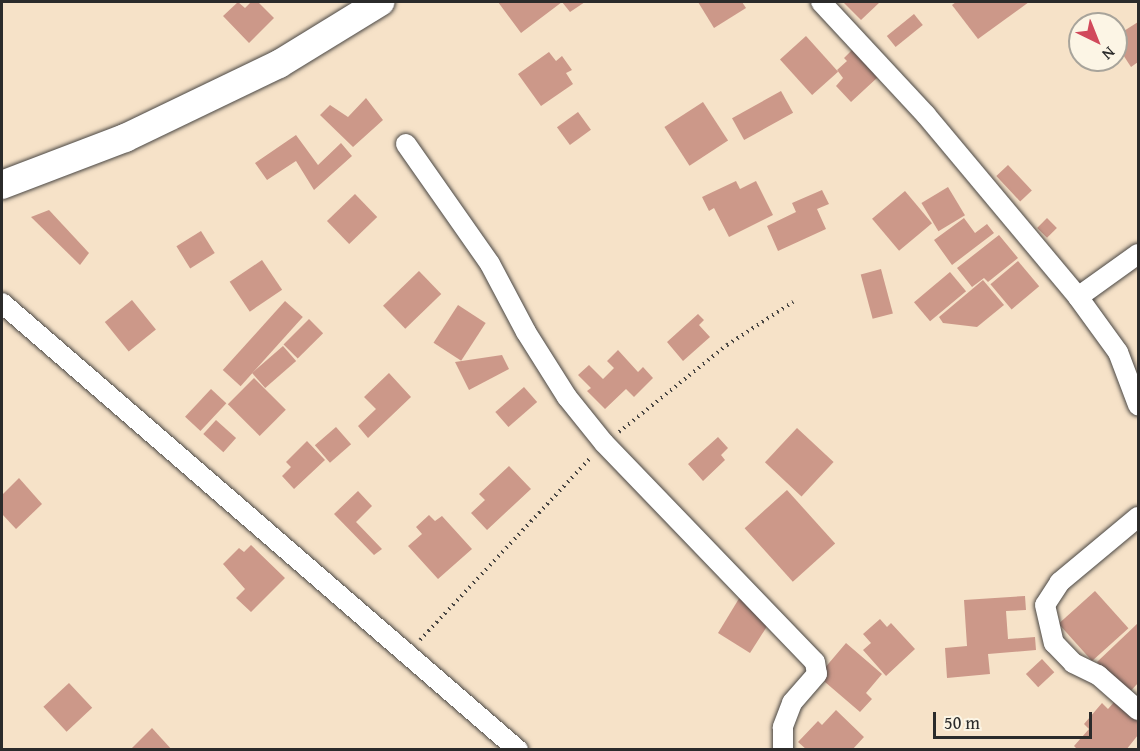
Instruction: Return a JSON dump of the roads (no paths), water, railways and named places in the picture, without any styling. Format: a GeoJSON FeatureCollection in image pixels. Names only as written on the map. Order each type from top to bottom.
{"type":"FeatureCollection","features":[{"type":"Feature","properties":{"kind":"main road"},"geometry":{"type":"LineString","coordinates":[[2,186],[125,138],[279,64],[380,2]]}},
{"type":"Feature","properties":{"kind":"street"},"geometry":{"type":"LineString","coordinates":[[821,2],[926,115],[1078,297],[1118,352],[1138,405]]}},
{"type":"Feature","properties":{"kind":"street"},"geometry":{"type":"LineString","coordinates":[[406,144],[490,264],[526,332],[567,397],[604,443],[816,662],[817,674],[792,703],[783,728],[783,750]]}},
{"type":"Feature","properties":{"kind":"street"},"geometry":{"type":"LineString","coordinates":[[1078,297],[1138,254]]}},
{"type":"Feature","properties":{"kind":"street"},"geometry":{"type":"LineString","coordinates":[[2,303],[518,750]]}},
{"type":"Feature","properties":{"kind":"street"},"geometry":{"type":"LineString","coordinates":[[1138,517],[1060,582],[1045,605],[1054,643],[1073,663],[1098,675],[1138,710]]}}]}
